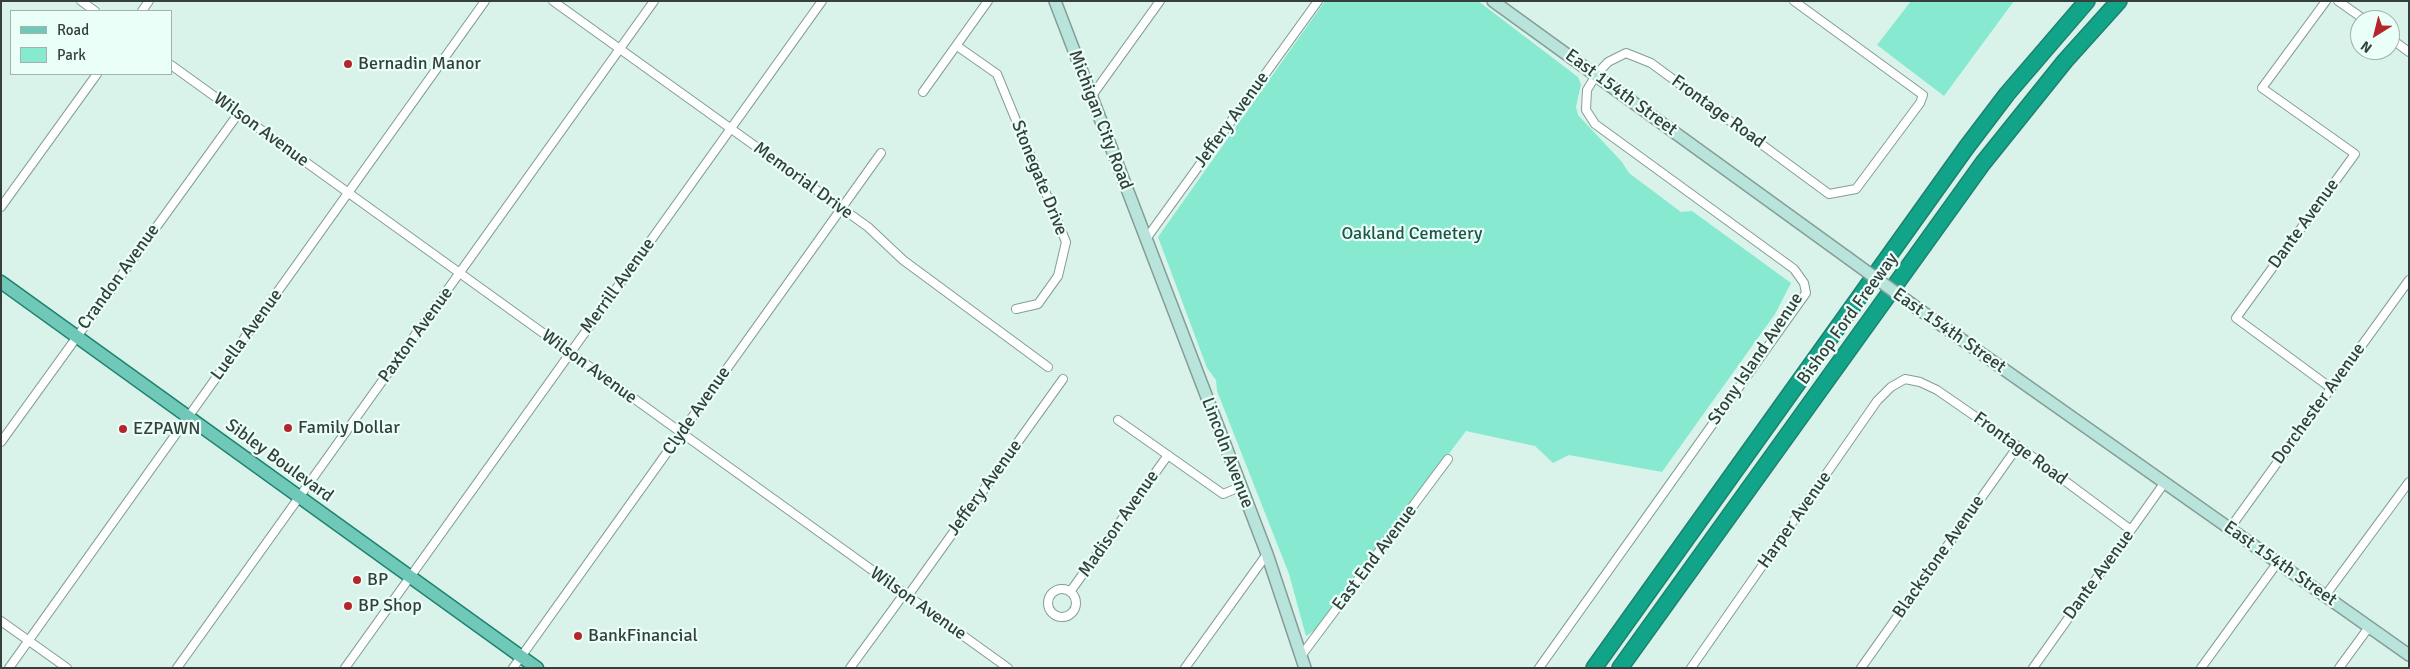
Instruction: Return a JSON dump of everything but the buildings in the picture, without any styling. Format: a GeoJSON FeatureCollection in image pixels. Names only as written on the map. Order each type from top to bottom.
{"type":"FeatureCollection","features":[{"type":"Feature","properties":{"kind":"highway","name":"Bishop Ford Freeway"},"geometry":{"type":"LineString","coordinates":[[1594,668],[1966,148],[2007,94],[2087,1]]}},
{"type":"Feature","properties":{"kind":"highway","name":"Bishop Ford Freeway"},"geometry":{"type":"LineString","coordinates":[[1620,668],[1983,163],[2064,61],[2119,1]]}},
{"type":"Feature","properties":{"kind":"highway"},"geometry":{"type":"LineString","coordinates":[[1631,668],[1682,582]]}},
{"type":"Feature","properties":{"kind":"main road","name":"Sibley Boulevard"},"geometry":{"type":"LineString","coordinates":[[1,282],[537,668]]}},
{"type":"Feature","properties":{"kind":"street"},"geometry":{"type":"LineString","coordinates":[[80,1],[94,10]]}},
{"type":"Feature","properties":{"kind":"street","name":"Luella Avenue"},"geometry":{"type":"LineString","coordinates":[[9,668],[485,1]]}},
{"type":"Feature","properties":{"kind":"street","name":"Memorial Drive"},"geometry":{"type":"LineString","coordinates":[[553,1],[868,227],[903,260],[1048,367]]}},
{"type":"Feature","properties":{"kind":"street","name":"Paxton Avenue"},"geometry":{"type":"LineString","coordinates":[[176,668],[654,1]]}},
{"type":"Feature","properties":{"kind":"street","name":"Merrill Avenue"},"geometry":{"type":"LineString","coordinates":[[345,668],[822,1]]}},
{"type":"Feature","properties":{"kind":"street"},"geometry":{"type":"LineString","coordinates":[[923,92],[988,1]]}},
{"type":"Feature","properties":{"kind":"street","name":"Michigan City Road"},"geometry":{"type":"LineString","coordinates":[[1055,1],[1146,239]]}},
{"type":"Feature","properties":{"kind":"street"},"geometry":{"type":"LineString","coordinates":[[1091,97],[1160,1]]}},
{"type":"Feature","properties":{"kind":"street","name":"Jeffery Avenue"},"geometry":{"type":"LineString","coordinates":[[1146,239],[1318,1]]}},
{"type":"Feature","properties":{"kind":"street","name":"East 154th Street"},"geometry":{"type":"LineString","coordinates":[[1493,1],[1917,308],[2409,655]]}},
{"type":"Feature","properties":{"kind":"street","name":"Frontage Road"},"geometry":{"type":"LineString","coordinates":[[1596,75],[1608,62],[1626,53],[1651,63],[1828,194],[1856,189],[1920,103],[1923,95],[1794,1]]}},
{"type":"Feature","properties":{"kind":"street","name":"Dante Avenue"},"geometry":{"type":"LineString","coordinates":[[2326,1],[2262,88],[2355,154],[2236,318],[2331,388]]}},
{"type":"Feature","properties":{"kind":"street"},"geometry":{"type":"LineString","coordinates":[[2338,1],[2350,10]]}},
{"type":"Feature","properties":{"kind":"street","name":"Stonegate Drive"},"geometry":{"type":"LineString","coordinates":[[956,46],[997,74],[1066,242],[1058,276],[1038,304],[1016,309]]}},
{"type":"Feature","properties":{"kind":"street","name":"Wilson Avenue"},"geometry":{"type":"LineString","coordinates":[[172,66],[1008,668]]}},
{"type":"Feature","properties":{"kind":"street"},"geometry":{"type":"LineString","coordinates":[[1,207],[96,75]]}},
{"type":"Feature","properties":{"kind":"street","name":"Stony Island Avenue"},"geometry":{"type":"LineString","coordinates":[[1538,668],[1806,293],[1804,284],[1794,269],[1595,124],[1586,110],[1587,90],[1596,75]]}},
{"type":"Feature","properties":{"kind":"street","name":"Crandon Avenue"},"geometry":{"type":"LineString","coordinates":[[1,442],[238,114]]}},
{"type":"Feature","properties":{"kind":"street","name":"Clyde Avenue"},"geometry":{"type":"LineString","coordinates":[[513,668],[881,152]]}},
{"type":"Feature","properties":{"kind":"street","name":"Lincoln Avenue"},"geometry":{"type":"LineString","coordinates":[[1146,239],[1267,554],[1305,668]]}},
{"type":"Feature","properties":{"kind":"street","name":"Dorchester Avenue"},"geometry":{"type":"LineString","coordinates":[[2230,528],[2409,280]]}},
{"type":"Feature","properties":{"kind":"street","name":"Jeffery Avenue"},"geometry":{"type":"LineString","coordinates":[[850,668],[906,595],[1063,379]]}},
{"type":"Feature","properties":{"kind":"street","name":"Frontage Road"},"geometry":{"type":"LineString","coordinates":[[1905,379],[1920,382],[1937,390],[2018,446],[2131,530]]}},
{"type":"Feature","properties":{"kind":"street","name":"Harper Avenue"},"geometry":{"type":"LineString","coordinates":[[1691,668],[1877,401],[1891,386],[1905,379]]}},
{"type":"Feature","properties":{"kind":"street"},"geometry":{"type":"LineString","coordinates":[[1118,420],[1224,494],[1240,487]]}},
{"type":"Feature","properties":{"kind":"street","name":"Blackstone Avenue"},"geometry":{"type":"LineString","coordinates":[[1861,668],[2018,446]]}},
{"type":"Feature","properties":{"kind":"street","name":"Madison Avenue"},"geometry":{"type":"LineString","coordinates":[[1070,592],[1168,455]]}},
{"type":"Feature","properties":{"kind":"street","name":"East End Avenue"},"geometry":{"type":"LineString","coordinates":[[1301,656],[1448,459]]}},
{"type":"Feature","properties":{"kind":"street","name":"Dante Avenue"},"geometry":{"type":"LineString","coordinates":[[2032,668],[2165,482]]}},
{"type":"Feature","properties":{"kind":"street"},"geometry":{"type":"LineString","coordinates":[[2326,596],[2409,482]]}},
{"type":"Feature","properties":{"kind":"street"},"geometry":{"type":"LineString","coordinates":[[1185,668],[1267,554]]}},
{"type":"Feature","properties":{"kind":"street"},"geometry":{"type":"LineString","coordinates":[[2202,668],[2278,562]]}},
{"type":"Feature","properties":{"kind":"street"},"geometry":{"type":"LineString","coordinates":[[1,621],[67,668]]}},
{"type":"Feature","properties":{"kind":"street"},"geometry":{"type":"LineString","coordinates":[[2339,668],[2368,627]]}},
{"type":"Feature","properties":{"kind":"green space","name":"Oakland Cemetery"},"geometry":{"type":"Polygon","coordinates":[[[1325,1],[1478,1],[1578,77],[1581,84],[1576,107],[1578,115],[1622,162],[1629,173],[1681,212],[1692,211],[1791,283],[1775,314],[1662,472],[1569,455],[1553,463],[1535,446],[1466,431],[1317,629],[1306,636],[1289,574],[1217,391],[1216,380],[1207,368],[1158,237],[1325,1]]]}},
{"type":"Feature","properties":{"kind":"green space"},"geometry":{"type":"Polygon","coordinates":[[[1911,1],[2014,1],[1944,96],[1877,45],[1911,1]]]}},
{"type":"Feature","properties":{"kind":"place","name":"Bernadin Manor"},"geometry":{"type":"Point","coordinates":[348,64]}},
{"type":"Feature","properties":{"kind":"place","name":"Family Dollar"},"geometry":{"type":"Point","coordinates":[288,428]}},
{"type":"Feature","properties":{"kind":"place","name":"EZPAWN"},"geometry":{"type":"Point","coordinates":[123,429]}},
{"type":"Feature","properties":{"kind":"place","name":"BP"},"geometry":{"type":"Point","coordinates":[357,580]}},
{"type":"Feature","properties":{"kind":"place","name":"BP Shop"},"geometry":{"type":"Point","coordinates":[348,606]}},
{"type":"Feature","properties":{"kind":"place","name":"BankFinancial"},"geometry":{"type":"Point","coordinates":[578,636]}}]}
